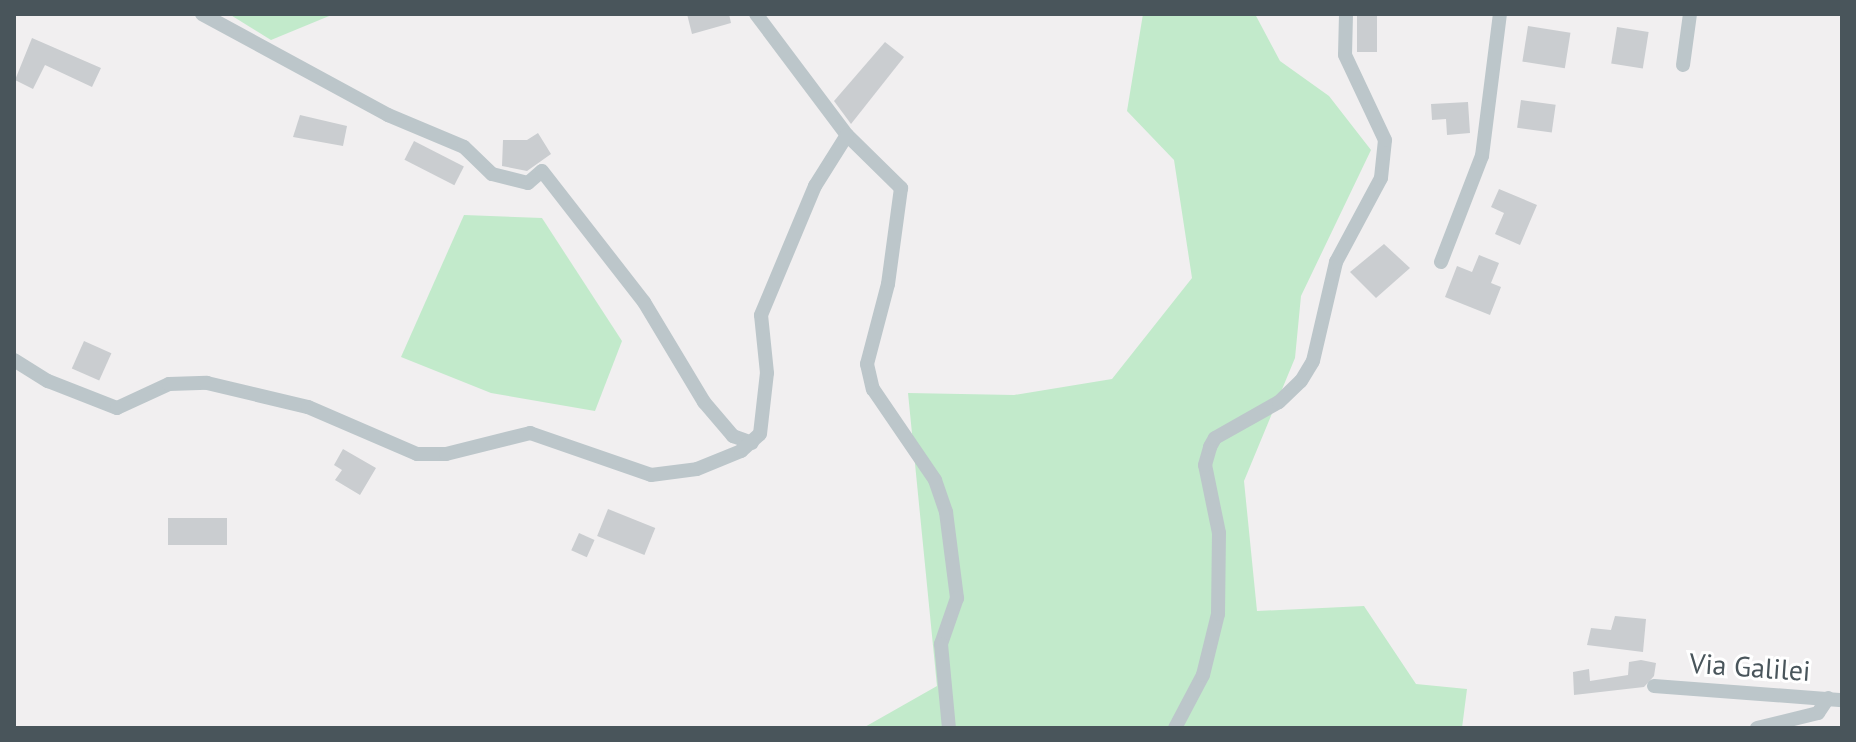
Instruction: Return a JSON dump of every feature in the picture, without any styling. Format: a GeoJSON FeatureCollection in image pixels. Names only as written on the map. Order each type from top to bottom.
{"type":"FeatureCollection","features":[{"type":"Feature","properties":{"kind":"street"},"geometry":{"type":"LineString","coordinates":[[202,14],[388,115],[464,147],[492,174],[528,183],[542,171],[644,302],[704,402],[733,436],[752,443]]}},
{"type":"Feature","properties":{"kind":"street"},"geometry":{"type":"LineString","coordinates":[[756,14],[847,135],[901,188],[888,284],[867,364],[873,389],[935,480],[946,512],[957,598],[941,644],[949,728]]}},
{"type":"Feature","properties":{"kind":"street"},"geometry":{"type":"LineString","coordinates":[[1175,728],[1203,675],[1218,614],[1219,533],[1205,465],[1210,447],[1215,438],[1279,402],[1301,381],[1313,361],[1336,262],[1381,178],[1385,140],[1345,55],[1346,14]]}},
{"type":"Feature","properties":{"kind":"street"},"geometry":{"type":"LineString","coordinates":[[1441,262],[1482,156],[1500,14]]}},
{"type":"Feature","properties":{"kind":"street"},"geometry":{"type":"LineString","coordinates":[[1683,65],[1690,14]]}},
{"type":"Feature","properties":{"kind":"street"},"geometry":{"type":"LineString","coordinates":[[14,360],[48,381],[117,408],[181,382],[242,388],[320,411],[417,454],[446,454],[530,433],[635,471],[670,476],[730,457],[752,443],[766,411],[761,315],[815,186],[847,135]]}},
{"type":"Feature","properties":{"kind":"street","name":"Via Galilei"},"geometry":{"type":"LineString","coordinates":[[1654,686],[1835,699]]}},
{"type":"Feature","properties":{"kind":"street"},"geometry":{"type":"LineString","coordinates":[[1757,728],[1818,713],[1835,699]]}},
{"type":"Feature","properties":{"kind":"green space"},"geometry":{"type":"Polygon","coordinates":[[[229,14],[334,14],[271,40],[229,14]]]}},
{"type":"Feature","properties":{"kind":"green space"},"geometry":{"type":"Polygon","coordinates":[[[1143,14],[1255,14],[1280,61],[1329,96],[1371,150],[1301,296],[1295,358],[1244,481],[1257,611],[1364,606],[1416,684],[1467,689],[1462,728],[863,728],[937,686],[908,393],[1014,395],[1112,379],[1192,278],[1174,160],[1127,111],[1143,14]]]}},
{"type":"Feature","properties":{"kind":"green space"},"geometry":{"type":"Polygon","coordinates":[[[464,215],[542,218],[622,341],[595,411],[491,393],[401,357],[464,215]]]}},
{"type":"Feature","properties":{"kind":"building"},"geometry":{"type":"Polygon","coordinates":[[[687,14],[729,14],[731,23],[692,34],[687,14]]]}},
{"type":"Feature","properties":{"kind":"building"},"geometry":{"type":"Polygon","coordinates":[[[1357,14],[1377,14],[1377,52],[1357,52],[1357,14]]]}},
{"type":"Feature","properties":{"kind":"building"},"geometry":{"type":"Polygon","coordinates":[[[1528,26],[1570,33],[1565,68],[1522,62],[1528,26]]]}},
{"type":"Feature","properties":{"kind":"building"},"geometry":{"type":"Polygon","coordinates":[[[1617,27],[1649,32],[1643,69],[1611,64],[1617,27]]]}},
{"type":"Feature","properties":{"kind":"building"},"geometry":{"type":"Polygon","coordinates":[[[32,38],[101,68],[92,87],[45,65],[33,89],[15,80],[32,38]]]}},
{"type":"Feature","properties":{"kind":"building"},"geometry":{"type":"Polygon","coordinates":[[[885,42],[904,57],[851,124],[834,101],[885,42]]]}},
{"type":"Feature","properties":{"kind":"building"},"geometry":{"type":"Polygon","coordinates":[[[1521,100],[1556,105],[1552,133],[1517,128],[1521,100]]]}},
{"type":"Feature","properties":{"kind":"building"},"geometry":{"type":"Polygon","coordinates":[[[1468,102],[1470,133],[1447,135],[1446,119],[1432,120],[1431,104],[1468,102]]]}},
{"type":"Feature","properties":{"kind":"building"},"geometry":{"type":"Polygon","coordinates":[[[300,115],[347,126],[343,146],[293,137],[300,115]]]}},
{"type":"Feature","properties":{"kind":"building"},"geometry":{"type":"Polygon","coordinates":[[[538,133],[551,154],[527,171],[502,166],[503,140],[527,140],[538,133]]]}},
{"type":"Feature","properties":{"kind":"building"},"geometry":{"type":"Polygon","coordinates":[[[414,141],[464,166],[454,185],[404,160],[414,141]]]}},
{"type":"Feature","properties":{"kind":"building"},"geometry":{"type":"Polygon","coordinates":[[[1499,189],[1537,205],[1520,245],[1495,234],[1504,213],[1491,207],[1499,189]]]}},
{"type":"Feature","properties":{"kind":"building"},"geometry":{"type":"Polygon","coordinates":[[[1384,244],[1410,268],[1376,298],[1350,272],[1384,244]]]}},
{"type":"Feature","properties":{"kind":"building"},"geometry":{"type":"Polygon","coordinates":[[[1479,255],[1499,263],[1491,283],[1501,287],[1490,315],[1445,297],[1457,266],[1472,272],[1479,255]]]}},
{"type":"Feature","properties":{"kind":"building"},"geometry":{"type":"Polygon","coordinates":[[[84,341],[111,353],[99,381],[72,368],[84,341]]]}},
{"type":"Feature","properties":{"kind":"building"},"geometry":{"type":"Polygon","coordinates":[[[343,449],[376,468],[360,495],[335,480],[342,470],[334,465],[343,449]]]}},
{"type":"Feature","properties":{"kind":"building"},"geometry":{"type":"Polygon","coordinates":[[[608,509],[655,528],[644,555],[597,536],[608,509]]]}},
{"type":"Feature","properties":{"kind":"building"},"geometry":{"type":"Polygon","coordinates":[[[168,518],[227,518],[227,545],[168,545],[168,518]]]}},
{"type":"Feature","properties":{"kind":"building"},"geometry":{"type":"Polygon","coordinates":[[[579,533],[595,540],[587,557],[571,550],[579,533]]]}},
{"type":"Feature","properties":{"kind":"building"},"geometry":{"type":"Polygon","coordinates":[[[1615,616],[1646,619],[1643,652],[1587,645],[1591,628],[1611,630],[1615,616]]]}},
{"type":"Feature","properties":{"kind":"building"},"geometry":{"type":"Polygon","coordinates":[[[1641,660],[1656,663],[1654,676],[1644,687],[1574,695],[1573,672],[1589,669],[1590,681],[1628,675],[1629,662],[1641,660]]]}}]}
